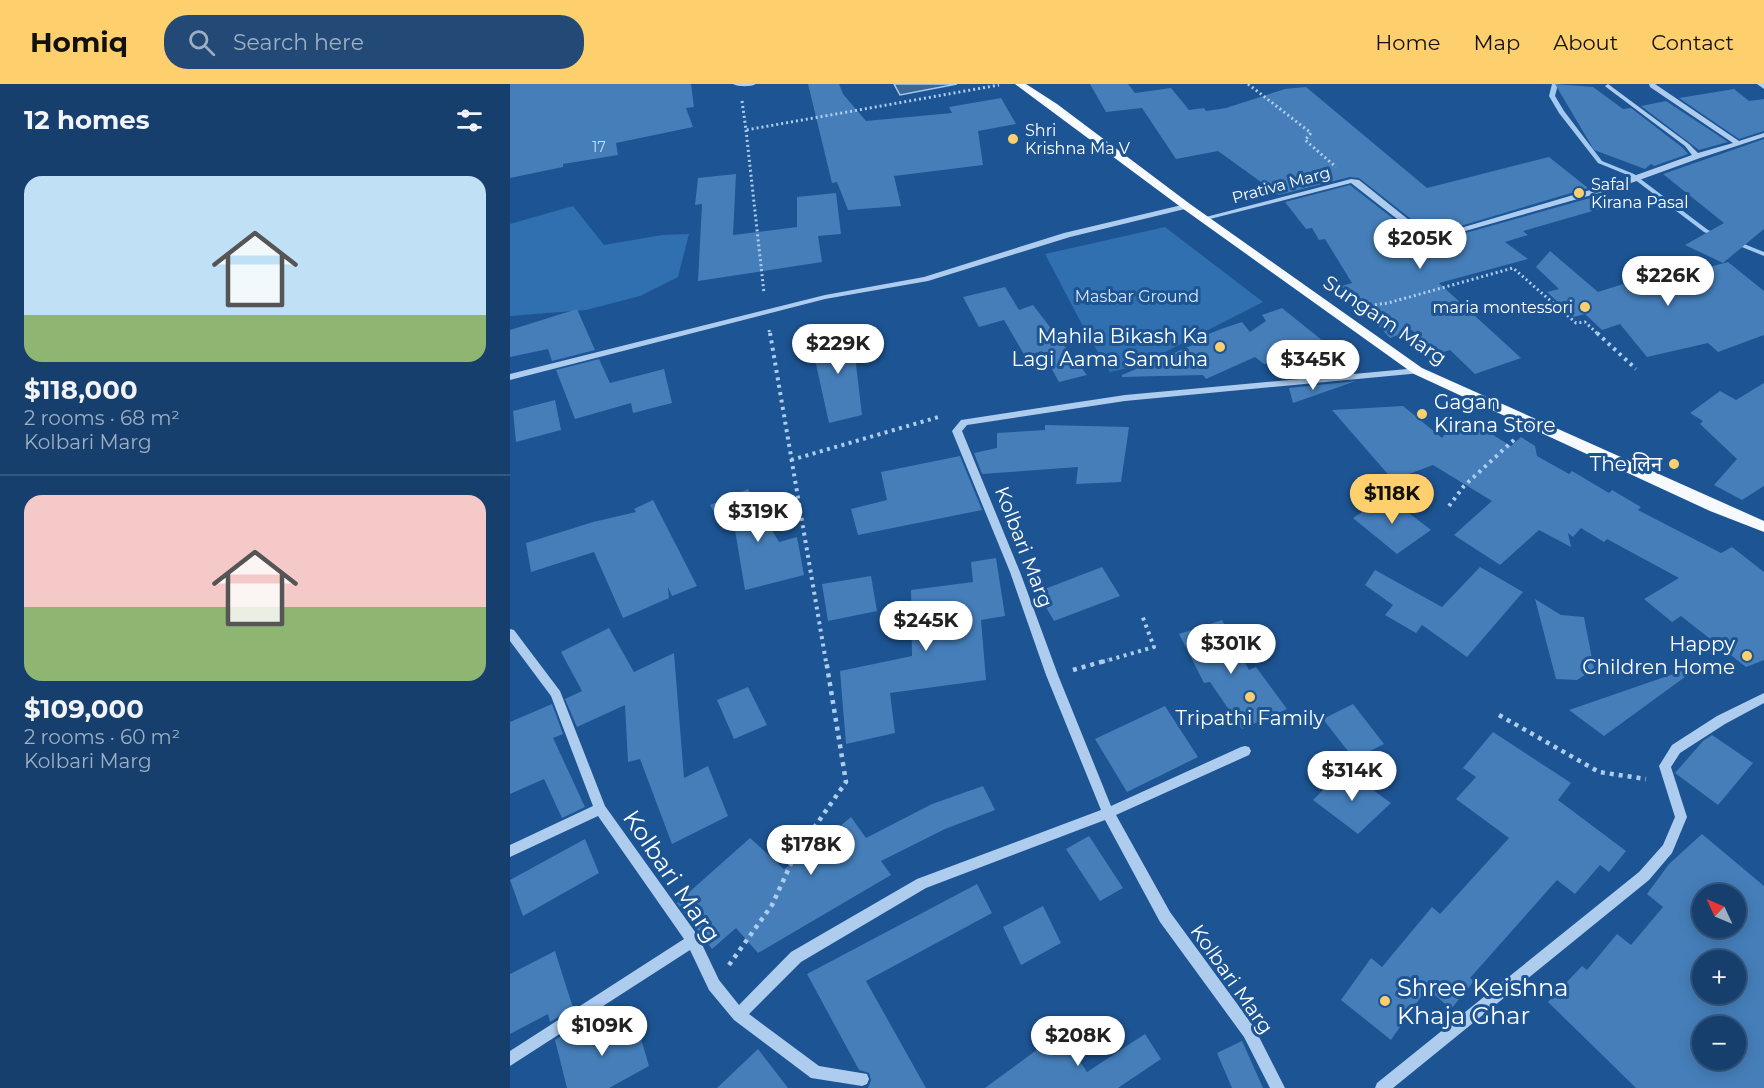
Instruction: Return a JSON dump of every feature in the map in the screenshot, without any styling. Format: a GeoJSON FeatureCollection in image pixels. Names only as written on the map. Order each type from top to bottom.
{"type":"FeatureCollection","features":[{"type":"Feature","properties":{"kind":"main road","name":"Sungam Marg"},"geometry":{"type":"LineString","coordinates":[[1020,84],[1054,106],[1186,206],[1206,218],[1418,371],[1764,527]]}},
{"type":"Feature","properties":{"kind":"street"},"geometry":{"type":"LineString","coordinates":[[737,85],[753,84]]}},
{"type":"Feature","properties":{"kind":"street"},"geometry":{"type":"LineString","coordinates":[[1652,84],[1738,143]]}},
{"type":"Feature","properties":{"kind":"street"},"geometry":{"type":"LineString","coordinates":[[1760,84],[1764,87]]}},
{"type":"Feature","properties":{"kind":"street"},"geometry":{"type":"LineString","coordinates":[[1608,86],[1687,145],[1697,156],[1764,135]]}},
{"type":"Feature","properties":{"kind":"street","name":"Prativa Marg"},"geometry":{"type":"LineString","coordinates":[[1206,218],[1351,181],[1356,182],[1422,234],[1437,237],[1625,182],[1697,156]]}},
{"type":"Feature","properties":{"kind":"street"},"geometry":{"type":"LineString","coordinates":[[510,377],[825,297],[925,279],[1067,235],[1186,206]]}},
{"type":"Feature","properties":{"kind":"street"},"geometry":{"type":"LineString","coordinates":[[964,422],[1125,398],[1418,371]]}},
{"type":"Feature","properties":{"kind":"street","name":"Kolbari Marg"},"geometry":{"type":"LineString","coordinates":[[964,422],[957,431],[1015,572],[1052,675],[1108,813],[1165,917],[1249,1032],[1278,1088]]}},
{"type":"Feature","properties":{"kind":"street","name":"Kolbari Marg"},"geometry":{"type":"LineString","coordinates":[[510,633],[556,694],[600,809],[693,941],[714,985],[739,1015],[816,1073],[862,1079]]}},
{"type":"Feature","properties":{"kind":"street"},"geometry":{"type":"LineString","coordinates":[[1382,1088],[1644,876],[1668,849],[1681,817],[1665,766],[1676,749],[1720,720],[1764,698]]}},
{"type":"Feature","properties":{"kind":"street"},"geometry":{"type":"LineString","coordinates":[[739,1015],[796,957],[922,883],[1108,813],[1245,752]]}},
{"type":"Feature","properties":{"kind":"street"},"geometry":{"type":"LineString","coordinates":[[510,851],[600,809]]}},
{"type":"Feature","properties":{"kind":"street"},"geometry":{"type":"LineString","coordinates":[[510,1059],[693,941]]}},
{"type":"Feature","properties":{"kind":"path"},"geometry":{"type":"LineString","coordinates":[[746,130],[1005,84]]}},
{"type":"Feature","properties":{"kind":"path"},"geometry":{"type":"LineString","coordinates":[[1248,84],[1311,133],[1305,140],[1351,181]]}},
{"type":"Feature","properties":{"kind":"path"},"geometry":{"type":"LineString","coordinates":[[714,985],[772,904],[795,855],[846,782],[766,313],[746,130],[737,85]]}},
{"type":"Feature","properties":{"kind":"path"},"geometry":{"type":"LineString","coordinates":[[1331,310],[1388,303],[1514,268],[1576,323],[1585,322],[1635,369]]}},
{"type":"Feature","properties":{"kind":"path"},"geometry":{"type":"LineString","coordinates":[[791,460],[953,414],[964,422]]}},
{"type":"Feature","properties":{"kind":"path"},"geometry":{"type":"LineString","coordinates":[[1449,506],[1464,486],[1532,422]]}},
{"type":"Feature","properties":{"kind":"path"},"geometry":{"type":"LineString","coordinates":[[1052,675],[1154,647],[1142,615]]}},
{"type":"Feature","properties":{"kind":"path"},"geometry":{"type":"LineString","coordinates":[[1499,715],[1599,772],[1671,783]]}},
{"type":"Feature","properties":{"kind":"green space"},"geometry":{"type":"Polygon","coordinates":[[[573,206],[604,245],[662,235],[689,234],[678,277],[640,296],[586,310],[510,316],[510,224],[573,206]]]}},
{"type":"Feature","properties":{"kind":"green space","name":"Masbar Ground"},"geometry":{"type":"Polygon","coordinates":[[[1165,227],[1263,302],[1165,352],[1150,363],[1110,372],[1087,334],[1045,254],[1165,227]]]}},
{"type":"Feature","properties":{"kind":"shaded area"},"geometry":{"type":"Polygon","coordinates":[[[894,84],[957,84],[900,95],[894,84]]]}},
{"type":"Feature","properties":{"kind":"building"},"geometry":{"type":"Polygon","coordinates":[[[510,84],[691,84],[694,107],[686,108],[693,127],[616,143],[618,155],[563,164],[563,167],[510,178],[510,84]]]}},
{"type":"Feature","properties":{"kind":"building"},"geometry":{"type":"Polygon","coordinates":[[[808,84],[839,84],[843,94],[866,121],[952,113],[949,107],[1001,98],[1016,124],[978,131],[983,165],[894,176],[901,206],[848,210],[837,182],[832,183],[808,84]]]}},
{"type":"Feature","properties":{"kind":"building"},"geometry":{"type":"Polygon","coordinates":[[[1090,84],[1128,84],[1135,93],[1171,88],[1189,110],[1204,108],[1206,111],[1226,108],[1285,89],[1306,87],[1427,188],[1549,157],[1588,188],[1437,233],[1425,230],[1359,178],[1350,177],[1279,195],[1218,151],[1176,159],[1142,108],[1106,112],[1090,84]]]}},
{"type":"Feature","properties":{"kind":"building"},"geometry":{"type":"Polygon","coordinates":[[[1555,84],[1593,87],[1623,109],[1631,108],[1688,154],[1654,166],[1651,164],[1645,169],[1594,150],[1555,84]]]}},
{"type":"Feature","properties":{"kind":"building"},"geometry":{"type":"Polygon","coordinates":[[[1734,89],[1749,101],[1764,99],[1764,131],[1739,139],[1679,98],[1734,89]]]}},
{"type":"Feature","properties":{"kind":"building"},"geometry":{"type":"Polygon","coordinates":[[[1666,101],[1728,142],[1699,150],[1641,106],[1666,101]]]}},
{"type":"Feature","properties":{"kind":"building"},"geometry":{"type":"Polygon","coordinates":[[[1764,139],[1764,229],[1723,263],[1685,245],[1724,223],[1663,174],[1764,139]]]}},
{"type":"Feature","properties":{"kind":"building"},"geometry":{"type":"Polygon","coordinates":[[[736,174],[733,235],[797,227],[797,197],[836,193],[841,234],[818,236],[822,262],[698,281],[702,204],[695,205],[698,178],[736,174]]]}},
{"type":"Feature","properties":{"kind":"building"},"geometry":{"type":"Polygon","coordinates":[[[1350,185],[1418,238],[1437,241],[1590,198],[1603,208],[1523,231],[1528,235],[1505,242],[1528,259],[1439,283],[1521,358],[1475,374],[1450,350],[1437,354],[1412,330],[1390,338],[1341,286],[1352,283],[1325,239],[1319,240],[1312,228],[1306,229],[1285,202],[1350,185]]]}},
{"type":"Feature","properties":{"kind":"building"},"geometry":{"type":"Polygon","coordinates":[[[1550,251],[1598,292],[1623,284],[1628,289],[1728,262],[1764,291],[1764,335],[1718,352],[1708,343],[1647,357],[1620,324],[1602,330],[1585,314],[1574,317],[1547,292],[1559,289],[1536,267],[1550,251]]]}},
{"type":"Feature","properties":{"kind":"building"},"geometry":{"type":"Polygon","coordinates":[[[1005,287],[1019,310],[1033,305],[1087,375],[1059,382],[1042,351],[1025,356],[1004,320],[979,327],[963,297],[1005,287]]]}},
{"type":"Feature","properties":{"kind":"building"},"geometry":{"type":"Polygon","coordinates":[[[1282,308],[1344,358],[1352,372],[1286,378],[1283,364],[1264,364],[1255,357],[1206,379],[1203,375],[1122,377],[1122,375],[1195,344],[1191,341],[1221,329],[1242,322],[1250,332],[1266,321],[1262,315],[1282,308]]]}},
{"type":"Feature","properties":{"kind":"building"},"geometry":{"type":"Polygon","coordinates":[[[577,309],[595,350],[552,361],[548,349],[510,357],[510,330],[577,309]]]}},
{"type":"Feature","properties":{"kind":"building"},"geometry":{"type":"Polygon","coordinates":[[[852,331],[862,415],[829,423],[810,337],[852,331]]]}},
{"type":"Feature","properties":{"kind":"building"},"geometry":{"type":"Polygon","coordinates":[[[599,359],[610,383],[664,369],[672,403],[633,413],[631,403],[575,419],[556,370],[599,359]]]}},
{"type":"Feature","properties":{"kind":"building"},"geometry":{"type":"Polygon","coordinates":[[[1356,381],[1293,403],[1289,388],[1356,381]]]}},
{"type":"Feature","properties":{"kind":"building"},"geometry":{"type":"Polygon","coordinates":[[[1764,383],[1764,486],[1742,500],[1714,485],[1737,459],[1700,424],[1703,421],[1690,413],[1720,391],[1736,400],[1764,383]]]}},
{"type":"Feature","properties":{"kind":"building"},"geometry":{"type":"Polygon","coordinates":[[[555,400],[561,430],[516,442],[513,411],[555,400]]]}},
{"type":"Feature","properties":{"kind":"building"},"geometry":{"type":"Polygon","coordinates":[[[1403,406],[1442,438],[1453,424],[1471,434],[1480,427],[1511,446],[1521,437],[1535,446],[1537,456],[1569,474],[1572,471],[1609,493],[1612,490],[1641,507],[1638,510],[1721,553],[1732,547],[1764,572],[1764,660],[1746,667],[1681,616],[1672,622],[1644,599],[1679,578],[1607,539],[1604,542],[1581,528],[1573,537],[1568,533],[1571,547],[1539,530],[1500,565],[1454,535],[1492,501],[1433,465],[1393,480],[1332,410],[1403,406]]]}},
{"type":"Feature","properties":{"kind":"building"},"geometry":{"type":"Polygon","coordinates":[[[1045,425],[1129,427],[1121,482],[1076,484],[1078,467],[982,474],[974,453],[997,448],[997,433],[1045,430],[1045,425]]]}},
{"type":"Feature","properties":{"kind":"building"},"geometry":{"type":"Polygon","coordinates":[[[960,456],[982,510],[858,535],[851,509],[887,500],[881,472],[960,456]]]}},
{"type":"Feature","properties":{"kind":"building"},"geometry":{"type":"Polygon","coordinates":[[[748,489],[779,542],[797,537],[804,575],[745,590],[734,524],[723,529],[710,505],[748,489]]]}},
{"type":"Feature","properties":{"kind":"building"},"geometry":{"type":"Polygon","coordinates":[[[1387,496],[1431,530],[1397,554],[1353,518],[1387,496]]]}},
{"type":"Feature","properties":{"kind":"building"},"geometry":{"type":"Polygon","coordinates":[[[653,500],[697,586],[672,596],[668,587],[669,598],[623,618],[594,552],[531,572],[526,543],[593,522],[636,512],[634,509],[653,500]]]}},
{"type":"Feature","properties":{"kind":"building"},"geometry":{"type":"Polygon","coordinates":[[[996,558],[1005,616],[981,620],[986,680],[890,693],[895,733],[846,744],[840,671],[912,656],[911,590],[973,582],[971,562],[996,558]]]}},
{"type":"Feature","properties":{"kind":"building"},"geometry":{"type":"Polygon","coordinates":[[[1102,567],[1120,596],[1054,621],[1037,592],[1102,567]]]}},
{"type":"Feature","properties":{"kind":"building"},"geometry":{"type":"Polygon","coordinates":[[[1480,567],[1523,592],[1467,657],[1422,625],[1416,633],[1385,615],[1393,605],[1365,585],[1375,570],[1442,607],[1480,567]]]}},
{"type":"Feature","properties":{"kind":"building"},"geometry":{"type":"Polygon","coordinates":[[[871,576],[877,611],[828,621],[822,584],[871,576]]]}},
{"type":"Feature","properties":{"kind":"building"},"geometry":{"type":"Polygon","coordinates":[[[1535,599],[1561,615],[1584,617],[1594,669],[1577,680],[1556,679],[1535,599]]]}},
{"type":"Feature","properties":{"kind":"building"},"geometry":{"type":"Polygon","coordinates":[[[1222,620],[1249,670],[1256,667],[1287,709],[1242,729],[1210,682],[1204,683],[1179,634],[1222,620]]]}},
{"type":"Feature","properties":{"kind":"building"},"geometry":{"type":"Polygon","coordinates":[[[609,628],[634,672],[674,653],[684,778],[708,766],[728,816],[672,844],[640,759],[628,762],[625,705],[577,727],[565,699],[582,691],[561,652],[609,628]]]}},
{"type":"Feature","properties":{"kind":"building"},"geometry":{"type":"Polygon","coordinates":[[[1682,671],[1685,677],[1604,736],[1569,710],[1682,671]]]}},
{"type":"Feature","properties":{"kind":"building"},"geometry":{"type":"Polygon","coordinates":[[[748,687],[767,725],[734,739],[717,700],[748,687]]]}},
{"type":"Feature","properties":{"kind":"building"},"geometry":{"type":"Polygon","coordinates":[[[552,704],[563,734],[553,738],[585,807],[562,818],[544,779],[510,794],[510,722],[552,704]]]}},
{"type":"Feature","properties":{"kind":"building"},"geometry":{"type":"Polygon","coordinates":[[[1353,704],[1384,744],[1354,759],[1323,719],[1353,704]]]}},
{"type":"Feature","properties":{"kind":"building"},"geometry":{"type":"Polygon","coordinates":[[[1165,706],[1198,757],[1127,792],[1095,739],[1165,706]]]}},
{"type":"Feature","properties":{"kind":"building"},"geometry":{"type":"Polygon","coordinates":[[[1493,732],[1571,783],[1558,800],[1626,851],[1609,872],[1600,865],[1575,894],[1557,880],[1470,978],[1474,981],[1451,1009],[1427,988],[1391,1040],[1341,1000],[1371,958],[1382,967],[1432,907],[1440,914],[1509,838],[1456,799],[1476,777],[1463,768],[1493,732]]]}},
{"type":"Feature","properties":{"kind":"building"},"geometry":{"type":"Polygon","coordinates":[[[1712,735],[1753,763],[1718,805],[1675,773],[1703,741],[1712,735]]]}},
{"type":"Feature","properties":{"kind":"building"},"geometry":{"type":"Polygon","coordinates":[[[1344,769],[1391,803],[1358,834],[1313,800],[1344,769]]]}},
{"type":"Feature","properties":{"kind":"building"},"geometry":{"type":"Polygon","coordinates":[[[983,786],[995,810],[945,829],[881,861],[891,875],[758,953],[736,928],[712,949],[677,903],[750,838],[784,869],[851,817],[866,838],[932,804],[983,786]]]}},
{"type":"Feature","properties":{"kind":"building"},"geometry":{"type":"Polygon","coordinates":[[[1702,834],[1764,886],[1764,1088],[1636,1088],[1548,1002],[1582,966],[1587,970],[1617,934],[1631,945],[1663,907],[1647,894],[1669,864],[1702,834]]]}},
{"type":"Feature","properties":{"kind":"building"},"geometry":{"type":"Polygon","coordinates":[[[1089,836],[1123,888],[1100,901],[1066,849],[1089,836]]]}},
{"type":"Feature","properties":{"kind":"building"},"geometry":{"type":"Polygon","coordinates":[[[585,839],[599,873],[523,916],[510,880],[585,839]]]}},
{"type":"Feature","properties":{"kind":"building"},"geometry":{"type":"Polygon","coordinates":[[[977,884],[992,913],[866,981],[926,1088],[868,1088],[871,1080],[869,1073],[859,1070],[807,974],[977,884]]]}},
{"type":"Feature","properties":{"kind":"building"},"geometry":{"type":"Polygon","coordinates":[[[1043,906],[1061,943],[1021,965],[1003,927],[1043,906]]]}},
{"type":"Feature","properties":{"kind":"building"},"geometry":{"type":"Polygon","coordinates":[[[555,951],[573,1008],[550,1022],[548,1014],[510,1034],[510,974],[555,951]]]}},
{"type":"Feature","properties":{"kind":"building"},"geometry":{"type":"Polygon","coordinates":[[[635,1018],[649,1066],[609,1088],[567,1088],[555,1040],[578,1025],[584,1045],[635,1018]]]}},
{"type":"Feature","properties":{"kind":"building"},"geometry":{"type":"Polygon","coordinates":[[[1061,1032],[1087,1072],[1145,1034],[1161,1059],[1118,1088],[985,1088],[1061,1032]]]}},
{"type":"Feature","properties":{"kind":"building"},"geometry":{"type":"Polygon","coordinates":[[[1242,1041],[1263,1088],[1232,1088],[1217,1053],[1242,1041]]]}},
{"type":"Feature","properties":{"kind":"building"},"geometry":{"type":"Polygon","coordinates":[[[758,1049],[788,1088],[717,1088],[758,1049]]]}},
{"type":"Feature","properties":{"kind":"waterway"},"geometry":{"type":"LineString","coordinates":[[1555,84],[1552,96],[1561,112],[1600,162],[1632,175],[1706,231],[1718,236]]}},
{"type":"Feature","properties":{"kind":"waterway"},"geometry":{"type":"LineString","coordinates":[[1734,242],[1764,254]]}},
{"type":"Feature","properties":{"kind":"place","name":"Shri Krishna Ma V"},"geometry":{"type":"Point","coordinates":[1013,139]}},
{"type":"Feature","properties":{"kind":"place","name":"Safal Kirana Pasal"},"geometry":{"type":"Point","coordinates":[1579,193]}},
{"type":"Feature","properties":{"kind":"place","name":"maria montessori"},"geometry":{"type":"Point","coordinates":[1585,307]}},
{"type":"Feature","properties":{"kind":"place","name":"Mahila Bikash Ka Lagi Aama Samuha"},"geometry":{"type":"Point","coordinates":[1220,347]}},
{"type":"Feature","properties":{"kind":"place","name":"Gagan Kirana Store"},"geometry":{"type":"Point","coordinates":[1422,414]}},
{"type":"Feature","properties":{"kind":"place","name":"The लिन"},"geometry":{"type":"Point","coordinates":[1674,464]}},
{"type":"Feature","properties":{"kind":"place","name":"Happy Children Home"},"geometry":{"type":"Point","coordinates":[1747,656]}},
{"type":"Feature","properties":{"kind":"place","name":"Tripathi Family"},"geometry":{"type":"Point","coordinates":[1250,697]}},
{"type":"Feature","properties":{"kind":"place","name":"Shree Keishna Khaja Ghar"},"geometry":{"type":"Point","coordinates":[1385,1001]}}]}
